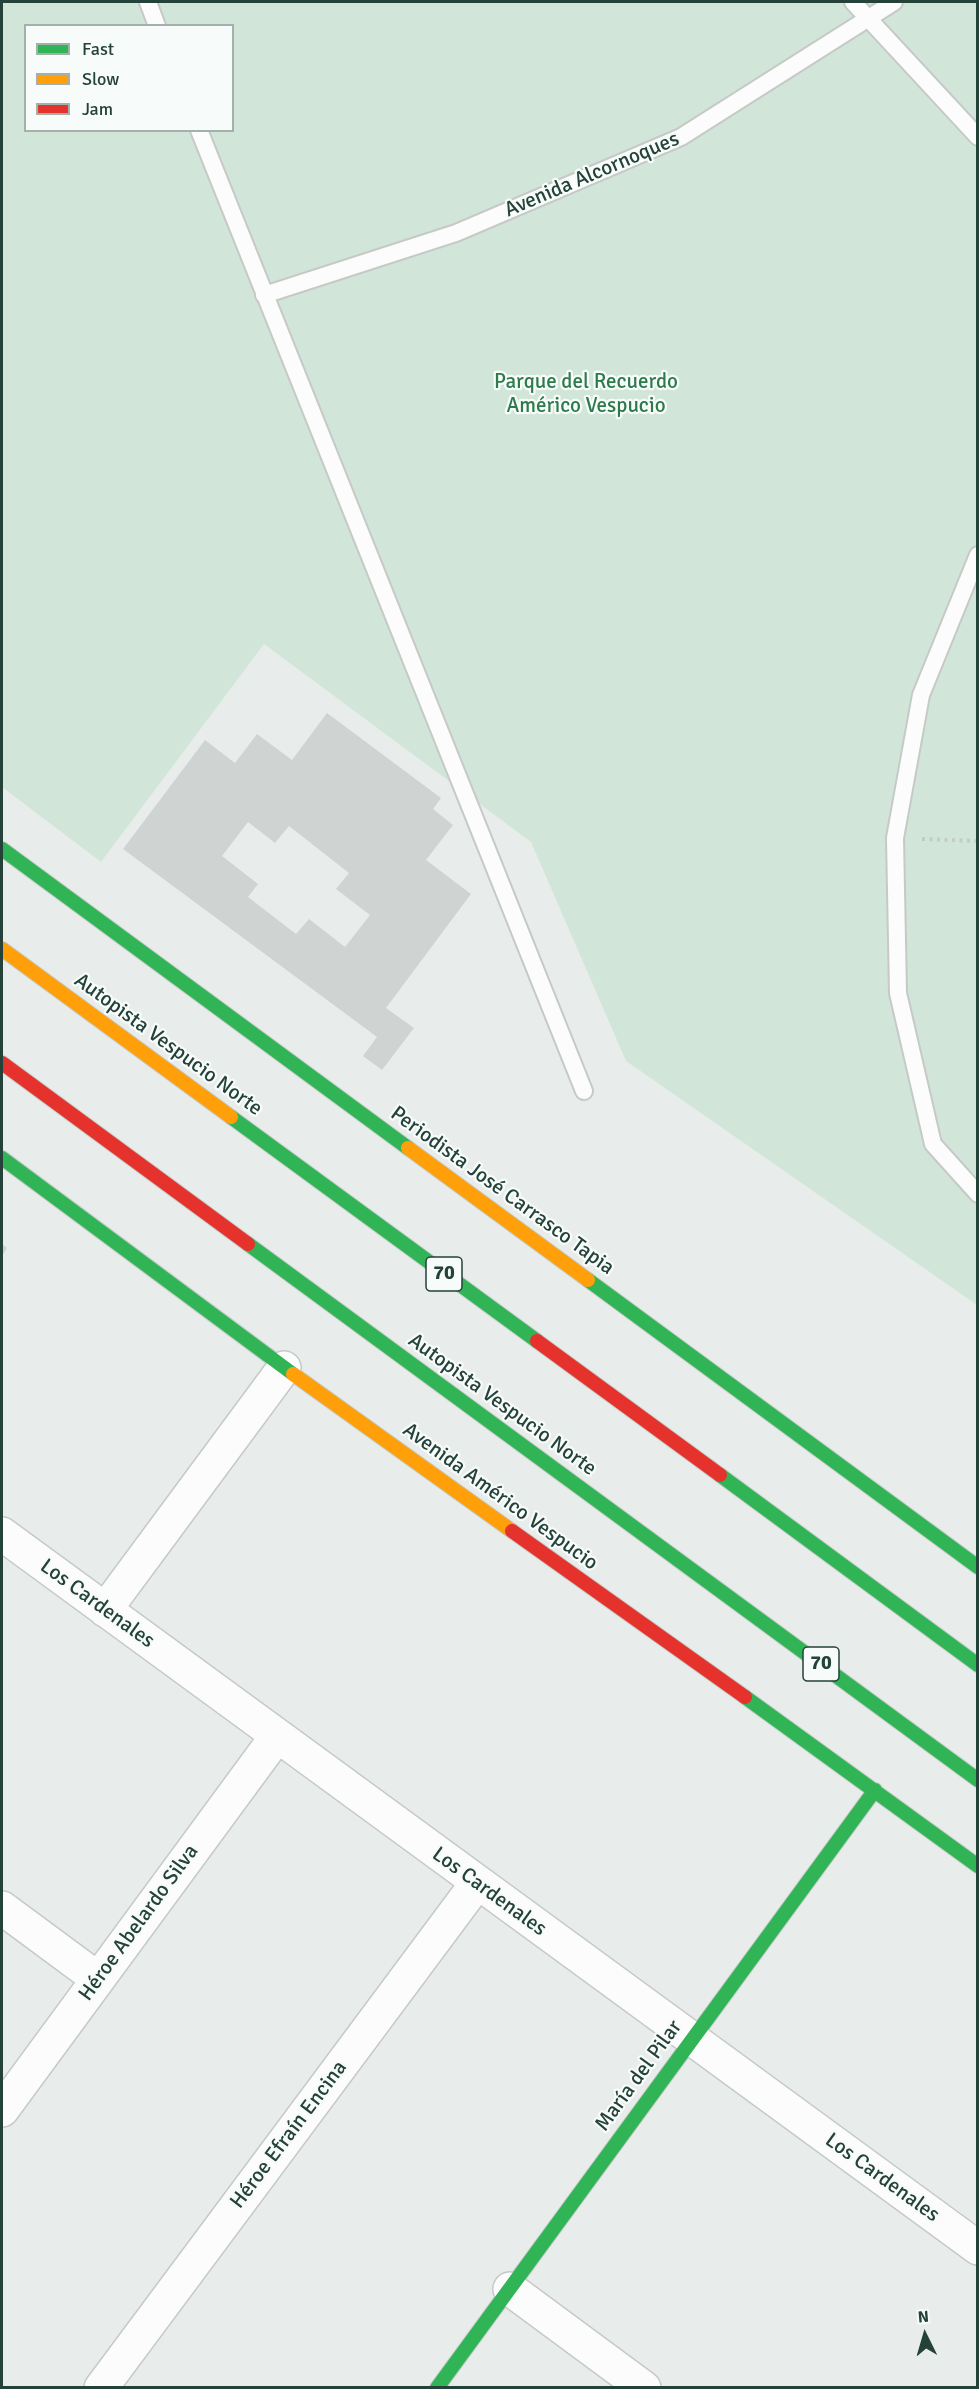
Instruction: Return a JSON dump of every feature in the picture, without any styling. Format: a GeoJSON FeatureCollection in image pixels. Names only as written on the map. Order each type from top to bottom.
{"type":"FeatureCollection","features":[{"type":"Feature","properties":{"kind":"main road","name":"Periodista José Carrasco Tapia"},"geometry":{"type":"LineString","coordinates":[[2,849],[978,1567]]}},
{"type":"Feature","properties":{"kind":"main road"},"geometry":{"type":"LineString","coordinates":[[2,935],[42,979]]}},
{"type":"Feature","properties":{"kind":"main road","name":"Autopista Vespucio Norte"},"geometry":{"type":"LineString","coordinates":[[2,949],[978,1665]]}},
{"type":"Feature","properties":{"kind":"main road","name":"Autopista Vespucio Norte"},"geometry":{"type":"LineString","coordinates":[[2,1063],[978,1780]]}},
{"type":"Feature","properties":{"kind":"main road","name":"Avenida Américo Vespucio"},"geometry":{"type":"LineString","coordinates":[[2,1158],[284,1368],[978,1866]]}},
{"type":"Feature","properties":{"kind":"main road","name":"María del Pilar"},"geometry":{"type":"LineString","coordinates":[[438,2388],[875,1790]]}},
{"type":"Feature","properties":{"kind":"street"},"geometry":{"type":"LineString","coordinates":[[105,1611],[284,1368]]}},
{"type":"Feature","properties":{"kind":"street","name":"Los Cardenales"},"geometry":{"type":"LineString","coordinates":[[2,1534],[978,2248]]}},
{"type":"Feature","properties":{"kind":"street","name":"Héroe Abelardo Silva"},"geometry":{"type":"LineString","coordinates":[[2,2110],[277,1736]]}},
{"type":"Feature","properties":{"kind":"street","name":"Héroe Efraín Encina"},"geometry":{"type":"LineString","coordinates":[[101,2388],[477,1883]]}},
{"type":"Feature","properties":{"kind":"street"},"geometry":{"type":"LineString","coordinates":[[2,1908],[98,1978]]}},
{"type":"Feature","properties":{"kind":"street"},"geometry":{"type":"LineString","coordinates":[[510,2289],[644,2388]]}},
{"type":"Feature","properties":{"kind":"lane"},"geometry":{"type":"LineString","coordinates":[[148,2],[156,24]]}},
{"type":"Feature","properties":{"kind":"lane"},"geometry":{"type":"LineString","coordinates":[[853,2],[978,137]]}},
{"type":"Feature","properties":{"kind":"lane","name":"Avenida Alcornoques"},"geometry":{"type":"LineString","coordinates":[[264,295],[456,233],[681,137],[894,2]]}},
{"type":"Feature","properties":{"kind":"lane"},"geometry":{"type":"LineString","coordinates":[[200,132],[584,1091]]}},
{"type":"Feature","properties":{"kind":"lane"},"geometry":{"type":"LineString","coordinates":[[978,555],[921,694],[895,838],[898,993],[933,1144],[978,1194]]}},
{"type":"Feature","properties":{"kind":"path"},"geometry":{"type":"LineString","coordinates":[[895,838],[978,841]]}},
{"type":"Feature","properties":{"kind":"green space","name":"Parque del Recuerdo Américo Vespucio"},"geometry":{"type":"Polygon","coordinates":[[[2,2],[977,2],[977,1305],[626,1061],[531,842],[264,644],[101,862],[2,787],[2,2]]]}},
{"type":"Feature","properties":{"kind":"building"},"geometry":{"type":"Polygon","coordinates":[[[327,713],[441,798],[433,809],[453,825],[426,860],[471,894],[386,1008],[414,1028],[382,1070],[363,1056],[377,1037],[123,849],[205,740],[235,763],[257,734],[292,760],[327,713]],[[248,822],[222,856],[258,884],[248,897],[296,934],[309,919],[345,947],[370,915],[336,889],[349,873],[289,826],[275,843],[248,822]]]}},
{"type":"Feature","properties":{"kind":"building"},"geometry":{"type":"Polygon","coordinates":[[[2,1244],[7,1248],[2,1256],[2,1244]]]}},
{"type":"Feature","properties":{"kind":"traffic: fast"},"geometry":{"type":"LineString","coordinates":[[2,849],[408,1148]]}},
{"type":"Feature","properties":{"kind":"traffic: fast"},"geometry":{"type":"LineString","coordinates":[[231,1117],[537,1341]]}},
{"type":"Feature","properties":{"kind":"traffic: fast"},"geometry":{"type":"LineString","coordinates":[[2,1158],[293,1374]]}},
{"type":"Feature","properties":{"kind":"traffic: fast"},"geometry":{"type":"LineString","coordinates":[[248,1244],[978,1780]]}},
{"type":"Feature","properties":{"kind":"traffic: fast"},"geometry":{"type":"LineString","coordinates":[[588,1280],[978,1567]]}},
{"type":"Feature","properties":{"kind":"traffic: fast"},"geometry":{"type":"LineString","coordinates":[[720,1475],[978,1665]]}},
{"type":"Feature","properties":{"kind":"traffic: fast"},"geometry":{"type":"LineString","coordinates":[[745,1697],[978,1866]]}},
{"type":"Feature","properties":{"kind":"traffic: fast"},"geometry":{"type":"LineString","coordinates":[[437,2388],[875,1790]]}},
{"type":"Feature","properties":{"kind":"traffic: slow"},"geometry":{"type":"LineString","coordinates":[[2,949],[231,1117]]}},
{"type":"Feature","properties":{"kind":"traffic: slow"},"geometry":{"type":"LineString","coordinates":[[408,1148],[588,1280]]}},
{"type":"Feature","properties":{"kind":"traffic: slow"},"geometry":{"type":"LineString","coordinates":[[293,1374],[512,1531]]}},
{"type":"Feature","properties":{"kind":"traffic: jam"},"geometry":{"type":"LineString","coordinates":[[2,1063],[248,1244]]}},
{"type":"Feature","properties":{"kind":"traffic: jam"},"geometry":{"type":"LineString","coordinates":[[537,1341],[720,1475]]}},
{"type":"Feature","properties":{"kind":"traffic: jam"},"geometry":{"type":"LineString","coordinates":[[512,1531],[745,1697]]}}]}
